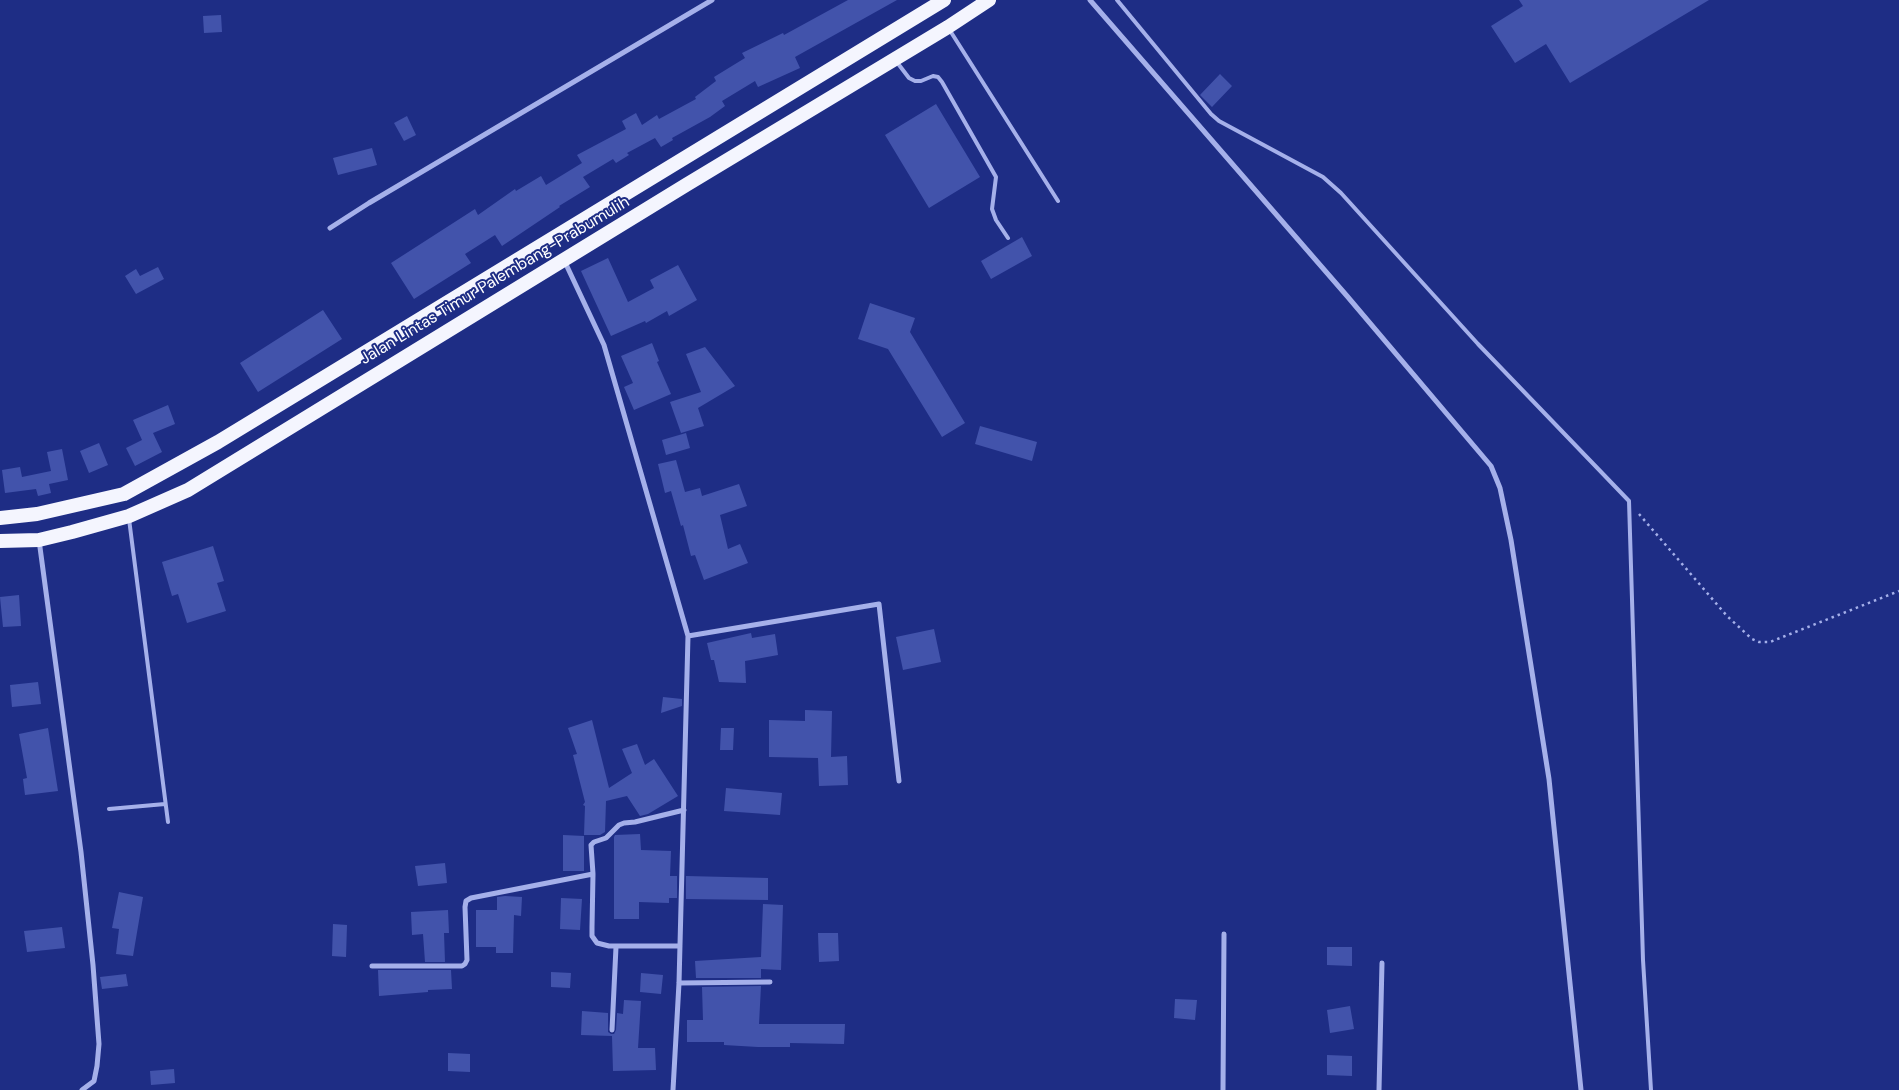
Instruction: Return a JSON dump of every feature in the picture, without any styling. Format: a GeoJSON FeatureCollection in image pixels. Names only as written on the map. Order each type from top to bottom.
{"type":"FeatureCollection","features":[{"type":"Feature","properties":{"kind":"highway","name":"Jalan Lintas Timur Palembang-Prabumulih"},"geometry":{"type":"LineString","coordinates":[[0,518],[37,514],[124,494],[218,442],[944,0]]}},
{"type":"Feature","properties":{"kind":"highway","name":"Jalan Lintas Timur Palembang-Prabumulih"},"geometry":{"type":"LineString","coordinates":[[0,541],[39,540],[129,516],[188,490],[948,27],[989,0]]}},
{"type":"Feature","properties":{"kind":"street"},"geometry":{"type":"LineString","coordinates":[[330,228],[712,0]]}},
{"type":"Feature","properties":{"kind":"street"},"geometry":{"type":"LineString","coordinates":[[1090,0],[1347,296],[1491,466],[1500,488],[1511,540],[1549,779],[1581,1090]]}},
{"type":"Feature","properties":{"kind":"street"},"geometry":{"type":"LineString","coordinates":[[564,260],[604,345],[688,636],[679,983],[674,1090]]}},
{"type":"Feature","properties":{"kind":"street"},"geometry":{"type":"LineString","coordinates":[[39,540],[81,852],[93,965],[99,1044],[94,1081],[82,1090]]}},
{"type":"Feature","properties":{"kind":"street"},"geometry":{"type":"LineString","coordinates":[[688,636],[878,604],[899,781]]}},
{"type":"Feature","properties":{"kind":"street"},"geometry":{"type":"LineString","coordinates":[[680,946],[616,946],[596,943],[592,936],[593,874],[591,845],[606,838],[624,823],[684,810]]}},
{"type":"Feature","properties":{"kind":"street"},"geometry":{"type":"LineString","coordinates":[[372,966],[462,966],[467,960],[466,901],[471,898],[593,874]]}},
{"type":"Feature","properties":{"kind":"street"},"geometry":{"type":"LineString","coordinates":[[1223,1090],[1224,934]]}},
{"type":"Feature","properties":{"kind":"street"},"geometry":{"type":"LineString","coordinates":[[612,1030],[616,946]]}},
{"type":"Feature","properties":{"kind":"street"},"geometry":{"type":"LineString","coordinates":[[1378,1090],[1382,963]]}},
{"type":"Feature","properties":{"kind":"street"},"geometry":{"type":"LineString","coordinates":[[679,983],[770,982]]}},
{"type":"Feature","properties":{"kind":"lane"},"geometry":{"type":"LineString","coordinates":[[1117,0],[1211,114],[1219,121],[1323,177],[1342,193],[1478,344],[1628,501],[1643,960],[1651,1090]]}},
{"type":"Feature","properties":{"kind":"lane"},"geometry":{"type":"LineString","coordinates":[[948,27],[1058,201]]}},
{"type":"Feature","properties":{"kind":"lane"},"geometry":{"type":"LineString","coordinates":[[895,59],[909,78],[915,81],[933,76],[938,77],[942,82],[996,177],[992,209],[996,220],[1008,238]]}},
{"type":"Feature","properties":{"kind":"lane"},"geometry":{"type":"LineString","coordinates":[[129,516],[168,822]]}},
{"type":"Feature","properties":{"kind":"lane"},"geometry":{"type":"LineString","coordinates":[[109,809],[165,804]]}},
{"type":"Feature","properties":{"kind":"path"},"geometry":{"type":"LineString","coordinates":[[1628,501],[1726,616],[1752,639],[1759,642],[1770,642],[1899,591]]}},
{"type":"Feature","properties":{"kind":"building"},"geometry":{"type":"Polygon","coordinates":[[[848,0],[897,0],[795,57],[800,68],[758,87],[755,81],[722,101],[725,106],[710,117],[672,138],[673,140],[661,147],[655,138],[627,153],[629,155],[616,163],[613,159],[583,177],[590,187],[502,246],[495,235],[465,254],[471,263],[414,299],[391,263],[475,209],[478,215],[515,189],[516,191],[541,176],[546,185],[582,163],[577,155],[626,129],[622,121],[636,113],[642,125],[657,115],[659,119],[696,99],[695,97],[716,81],[714,77],[745,58],[742,53],[783,33],[784,35],[848,0]]]}},
{"type":"Feature","properties":{"kind":"building"},"geometry":{"type":"Polygon","coordinates":[[[1519,0],[1709,0],[1570,83],[1546,44],[1515,63],[1491,26],[1523,6],[1519,0]]]}},
{"type":"Feature","properties":{"kind":"building"},"geometry":{"type":"Polygon","coordinates":[[[221,15],[222,32],[204,33],[203,16],[221,15]]]}},
{"type":"Feature","properties":{"kind":"building"},"geometry":{"type":"Polygon","coordinates":[[[1220,74],[1232,86],[1212,107],[1200,95],[1220,74]]]}},
{"type":"Feature","properties":{"kind":"building"},"geometry":{"type":"Polygon","coordinates":[[[936,104],[980,177],[929,208],[885,135],[936,104]]]}},
{"type":"Feature","properties":{"kind":"building"},"geometry":{"type":"Polygon","coordinates":[[[407,116],[416,135],[404,141],[394,123],[407,116]]]}},
{"type":"Feature","properties":{"kind":"building"},"geometry":{"type":"Polygon","coordinates":[[[372,148],[377,165],[338,175],[333,158],[372,148]]]}},
{"type":"Feature","properties":{"kind":"building"},"geometry":{"type":"Polygon","coordinates":[[[1022,237],[1032,256],[991,279],[981,261],[1022,237]]]}},
{"type":"Feature","properties":{"kind":"building"},"geometry":{"type":"Polygon","coordinates":[[[608,258],[628,302],[654,288],[650,280],[678,265],[697,300],[669,316],[667,311],[646,323],[645,321],[611,336],[581,271],[608,258]]]}},
{"type":"Feature","properties":{"kind":"building"},"geometry":{"type":"Polygon","coordinates":[[[158,267],[164,279],[136,294],[125,276],[136,269],[140,276],[158,267]]]}},
{"type":"Feature","properties":{"kind":"building"},"geometry":{"type":"Polygon","coordinates":[[[870,303],[915,318],[910,332],[965,423],[942,437],[888,349],[858,339],[870,303]]]}},
{"type":"Feature","properties":{"kind":"building"},"geometry":{"type":"Polygon","coordinates":[[[323,310],[342,339],[258,392],[240,363],[323,310]]]}},
{"type":"Feature","properties":{"kind":"building"},"geometry":{"type":"Polygon","coordinates":[[[652,343],[659,361],[657,362],[671,394],[634,410],[624,387],[633,383],[621,356],[652,343]]]}},
{"type":"Feature","properties":{"kind":"building"},"geometry":{"type":"Polygon","coordinates":[[[705,347],[735,386],[698,408],[704,426],[681,433],[670,402],[701,392],[686,354],[705,347]]]}},
{"type":"Feature","properties":{"kind":"building"},"geometry":{"type":"Polygon","coordinates":[[[168,405],[175,424],[153,433],[162,452],[135,466],[126,448],[142,440],[133,420],[168,405]]]}},
{"type":"Feature","properties":{"kind":"building"},"geometry":{"type":"Polygon","coordinates":[[[980,426],[1037,442],[1032,461],[975,444],[980,426]]]}},
{"type":"Feature","properties":{"kind":"building"},"geometry":{"type":"Polygon","coordinates":[[[686,433],[690,448],[666,455],[662,440],[686,433]]]}},
{"type":"Feature","properties":{"kind":"building"},"geometry":{"type":"Polygon","coordinates":[[[99,443],[108,465],[89,473],[80,451],[99,443]]]}},
{"type":"Feature","properties":{"kind":"building"},"geometry":{"type":"Polygon","coordinates":[[[62,449],[68,480],[49,484],[51,493],[38,496],[36,489],[5,493],[2,470],[20,467],[22,477],[51,471],[47,452],[62,449]]]}},
{"type":"Feature","properties":{"kind":"building"},"geometry":{"type":"Polygon","coordinates":[[[676,460],[685,492],[700,488],[702,496],[739,484],[747,506],[720,515],[728,549],[740,544],[748,563],[704,580],[695,555],[691,556],[671,491],[665,493],[658,464],[676,460]]]}},
{"type":"Feature","properties":{"kind":"building"},"geometry":{"type":"Polygon","coordinates":[[[213,546],[224,581],[217,583],[226,611],[187,623],[178,594],[172,596],[162,562],[213,546]]]}},
{"type":"Feature","properties":{"kind":"building"},"geometry":{"type":"Polygon","coordinates":[[[19,595],[21,626],[3,627],[0,597],[19,595]]]}},
{"type":"Feature","properties":{"kind":"building"},"geometry":{"type":"Polygon","coordinates":[[[934,629],[941,662],[903,670],[896,637],[934,629]]]}},
{"type":"Feature","properties":{"kind":"building"},"geometry":{"type":"Polygon","coordinates":[[[751,633],[752,638],[775,634],[778,655],[745,661],[746,683],[719,682],[714,660],[711,660],[707,643],[751,633]]]}},
{"type":"Feature","properties":{"kind":"building"},"geometry":{"type":"Polygon","coordinates":[[[38,682],[41,704],[12,707],[10,685],[38,682]]]}},
{"type":"Feature","properties":{"kind":"building"},"geometry":{"type":"Polygon","coordinates":[[[663,697],[682,699],[682,706],[661,713],[663,697]]]}},
{"type":"Feature","properties":{"kind":"building"},"geometry":{"type":"Polygon","coordinates":[[[805,710],[832,711],[831,757],[847,756],[848,785],[819,786],[818,758],[769,757],[769,720],[805,721],[805,710]]]}},
{"type":"Feature","properties":{"kind":"building"},"geometry":{"type":"Polygon","coordinates":[[[592,720],[609,788],[632,773],[622,749],[637,744],[645,765],[654,759],[678,796],[648,814],[640,816],[627,796],[606,801],[605,832],[600,835],[584,835],[585,806],[583,805],[585,802],[573,755],[577,754],[568,728],[592,720]]]}},
{"type":"Feature","properties":{"kind":"building"},"geometry":{"type":"Polygon","coordinates":[[[48,728],[58,791],[25,795],[23,779],[27,778],[19,734],[48,728]]]}},
{"type":"Feature","properties":{"kind":"building"},"geometry":{"type":"Polygon","coordinates":[[[721,728],[734,728],[733,750],[720,750],[721,728]]]}},
{"type":"Feature","properties":{"kind":"building"},"geometry":{"type":"Polygon","coordinates":[[[726,788],[782,793],[780,815],[724,811],[726,788]]]}},
{"type":"Feature","properties":{"kind":"building"},"geometry":{"type":"Polygon","coordinates":[[[640,834],[641,850],[671,851],[670,876],[677,876],[677,898],[669,898],[669,903],[639,902],[639,919],[614,919],[614,837],[615,835],[640,834]]]}},
{"type":"Feature","properties":{"kind":"building"},"geometry":{"type":"Polygon","coordinates":[[[563,835],[584,836],[584,871],[563,871],[563,835]]]}},
{"type":"Feature","properties":{"kind":"building"},"geometry":{"type":"Polygon","coordinates":[[[445,863],[447,883],[418,886],[415,866],[445,863]]]}},
{"type":"Feature","properties":{"kind":"building"},"geometry":{"type":"Polygon","coordinates":[[[686,876],[768,878],[768,900],[686,899],[686,876]]]}},
{"type":"Feature","properties":{"kind":"building"},"geometry":{"type":"Polygon","coordinates":[[[119,892],[143,897],[133,956],[116,954],[119,929],[112,928],[119,892]]]}},
{"type":"Feature","properties":{"kind":"building"},"geometry":{"type":"Polygon","coordinates":[[[497,897],[522,897],[521,916],[514,915],[513,953],[496,953],[496,947],[476,947],[476,910],[497,910],[497,897]]]}},
{"type":"Feature","properties":{"kind":"building"},"geometry":{"type":"Polygon","coordinates":[[[561,898],[582,899],[580,930],[560,929],[561,898]]]}},
{"type":"Feature","properties":{"kind":"building"},"geometry":{"type":"Polygon","coordinates":[[[763,904],[783,905],[781,970],[761,969],[761,978],[696,978],[695,961],[761,957],[763,904]]]}},
{"type":"Feature","properties":{"kind":"building"},"geometry":{"type":"Polygon","coordinates":[[[448,910],[449,933],[444,933],[445,962],[425,962],[423,934],[412,935],[411,912],[448,910]]]}},
{"type":"Feature","properties":{"kind":"building"},"geometry":{"type":"Polygon","coordinates":[[[333,924],[347,925],[346,957],[332,956],[333,924]]]}},
{"type":"Feature","properties":{"kind":"building"},"geometry":{"type":"Polygon","coordinates":[[[62,927],[65,948],[27,952],[24,931],[62,927]]]}},
{"type":"Feature","properties":{"kind":"building"},"geometry":{"type":"Polygon","coordinates":[[[818,933],[838,933],[839,961],[819,962],[818,933]]]}},
{"type":"Feature","properties":{"kind":"building"},"geometry":{"type":"Polygon","coordinates":[[[1327,947],[1352,947],[1352,966],[1327,965],[1327,947]]]}},
{"type":"Feature","properties":{"kind":"building"},"geometry":{"type":"Polygon","coordinates":[[[378,970],[451,970],[452,989],[379,996],[378,970]]]}},
{"type":"Feature","properties":{"kind":"building"},"geometry":{"type":"Polygon","coordinates":[[[551,972],[571,973],[570,988],[551,987],[551,972]]]}},
{"type":"Feature","properties":{"kind":"building"},"geometry":{"type":"Polygon","coordinates":[[[641,973],[663,975],[661,994],[640,992],[641,973]]]}},
{"type":"Feature","properties":{"kind":"building"},"geometry":{"type":"Polygon","coordinates":[[[126,974],[128,986],[102,989],[100,977],[126,974]]]}},
{"type":"Feature","properties":{"kind":"building"},"geometry":{"type":"Polygon","coordinates":[[[761,986],[759,1024],[845,1024],[844,1044],[790,1043],[790,1047],[758,1047],[724,1045],[724,1042],[687,1042],[687,1020],[703,1020],[702,987],[761,986]]]}},
{"type":"Feature","properties":{"kind":"building"},"geometry":{"type":"Polygon","coordinates":[[[1175,999],[1197,1000],[1195,1020],[1174,1018],[1175,999]]]}},
{"type":"Feature","properties":{"kind":"building"},"geometry":{"type":"Polygon","coordinates":[[[624,1000],[641,1001],[638,1048],[655,1048],[656,1070],[613,1071],[612,1036],[581,1035],[582,1011],[608,1013],[608,1032],[614,1034],[617,1013],[623,1014],[624,1000]]]}},
{"type":"Feature","properties":{"kind":"building"},"geometry":{"type":"Polygon","coordinates":[[[1350,1006],[1354,1029],[1330,1033],[1327,1010],[1350,1006]]]}},
{"type":"Feature","properties":{"kind":"building"},"geometry":{"type":"Polygon","coordinates":[[[448,1053],[470,1054],[470,1072],[448,1071],[448,1053]]]}},
{"type":"Feature","properties":{"kind":"building"},"geometry":{"type":"Polygon","coordinates":[[[1327,1055],[1352,1056],[1352,1076],[1327,1075],[1327,1055]]]}},
{"type":"Feature","properties":{"kind":"building"},"geometry":{"type":"Polygon","coordinates":[[[174,1069],[175,1083],[151,1085],[150,1071],[174,1069]]]}}]}
